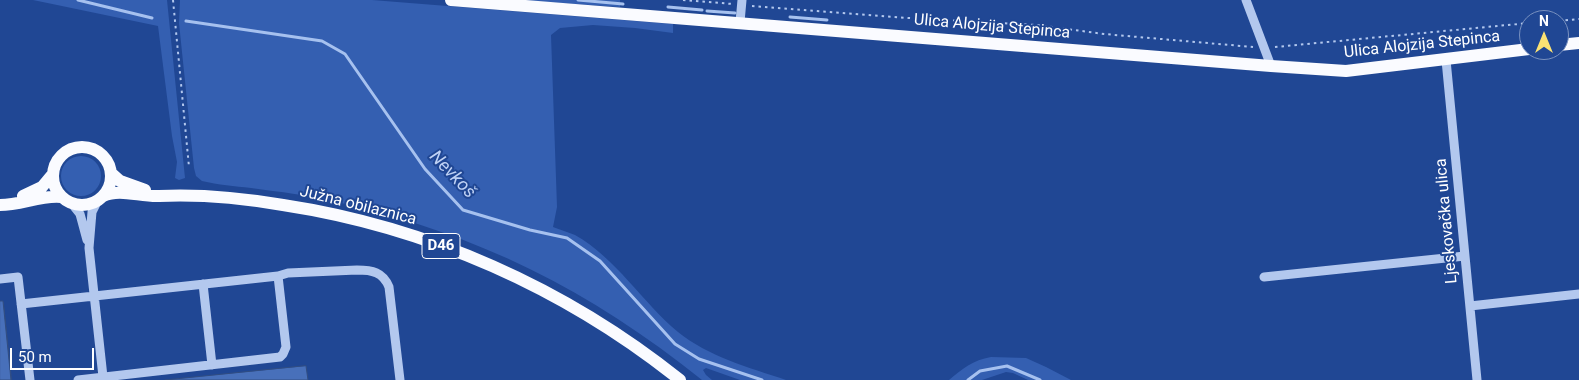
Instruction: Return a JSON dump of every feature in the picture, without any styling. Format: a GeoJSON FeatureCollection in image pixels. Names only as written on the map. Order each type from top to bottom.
{"type":"FeatureCollection","features":[{"type":"Feature","properties":{"kind":"main road","name":"Ulica Alojzija Stepinca"},"geometry":{"type":"LineString","coordinates":[[451,0],[1346,71],[1519,50]]}},
{"type":"Feature","properties":{"kind":"main road","name":"D46"},"geometry":{"type":"LineString","coordinates":[[0,204],[35,192],[42,187],[52,174],[59,157],[68,150],[79,146],[90,148],[100,153],[108,162],[111,173]]}},
{"type":"Feature","properties":{"kind":"main road","name":"Južna obilaznica"},"geometry":{"type":"LineString","coordinates":[[111,173],[120,181],[129,185],[172,195]]}},
{"type":"Feature","properties":{"kind":"main road"},"geometry":{"type":"LineString","coordinates":[[100,198],[110,185],[111,173]]}},
{"type":"Feature","properties":{"kind":"main road"},"geometry":{"type":"LineString","coordinates":[[52,174],[54,186],[61,197],[72,204]]}},
{"type":"Feature","properties":{"kind":"main road","name":"Južna obilaznica"},"geometry":{"type":"LineString","coordinates":[[100,198],[116,193],[152,196],[172,195],[227,198],[311,209],[372,224],[440,245],[508,272],[548,292],[596,319],[680,380]]}},
{"type":"Feature","properties":{"kind":"main road","name":"D46"},"geometry":{"type":"LineString","coordinates":[[0,204],[23,203],[47,197],[61,197]]}},
{"type":"Feature","properties":{"kind":"main road","name":"D46"},"geometry":{"type":"LineString","coordinates":[[72,204],[86,205],[100,198]]}},
{"type":"Feature","properties":{"kind":"street"},"geometry":{"type":"LineString","coordinates":[[1246,0],[1271,66]]}},
{"type":"Feature","properties":{"kind":"street"},"geometry":{"type":"LineString","coordinates":[[740,22],[741,3]]}},
{"type":"Feature","properties":{"kind":"street","name":"Ljeskovačka ulica"},"geometry":{"type":"LineString","coordinates":[[1446,60],[1477,380]]}},
{"type":"Feature","properties":{"kind":"street"},"geometry":{"type":"LineString","coordinates":[[89,248],[92,212],[100,198]]}},
{"type":"Feature","properties":{"kind":"street"},"geometry":{"type":"LineString","coordinates":[[72,204],[80,214],[89,248],[103,377]]}},
{"type":"Feature","properties":{"kind":"street"},"geometry":{"type":"LineString","coordinates":[[1264,277],[1465,256]]}},
{"type":"Feature","properties":{"kind":"street"},"geometry":{"type":"LineString","coordinates":[[21,304],[278,276],[288,272],[357,270],[375,272],[387,280],[389,287],[400,380]]}},
{"type":"Feature","properties":{"kind":"street"},"geometry":{"type":"LineString","coordinates":[[78,380],[275,358],[283,354],[286,347],[278,276]]}},
{"type":"Feature","properties":{"kind":"street"},"geometry":{"type":"LineString","coordinates":[[0,279],[18,277],[30,380]]}},
{"type":"Feature","properties":{"kind":"street"},"geometry":{"type":"LineString","coordinates":[[203,284],[212,365]]}},
{"type":"Feature","properties":{"kind":"street"},"geometry":{"type":"LineString","coordinates":[[1470,306],[1579,294]]}},
{"type":"Feature","properties":{"kind":"path"},"geometry":{"type":"LineString","coordinates":[[174,0],[188,167]]}},
{"type":"Feature","properties":{"kind":"path"},"geometry":{"type":"LineString","coordinates":[[683,0],[741,3],[908,18],[1037,25],[1104,34],[1264,48],[1519,24]]}},
{"type":"Feature","properties":{"kind":"shaded area"},"geometry":{"type":"Polygon","coordinates":[[[33,0],[167,0],[185,178],[179,180],[175,178],[177,162],[158,26],[33,0]]]}},
{"type":"Feature","properties":{"kind":"shaded area"},"geometry":{"type":"Polygon","coordinates":[[[180,0],[372,0],[673,24],[673,33],[593,25],[560,28],[551,35],[557,207],[553,227],[575,235],[590,245],[616,268],[665,320],[690,341],[729,361],[786,380],[740,380],[706,368],[703,370],[712,380],[702,380],[618,319],[574,293],[530,269],[438,231],[389,215],[326,200],[202,181],[196,176],[194,168],[179,23],[180,0]]]}},
{"type":"Feature","properties":{"kind":"shaded area"},"geometry":{"type":"Polygon","coordinates":[[[515,0],[620,0],[620,7],[515,0]]]}},
{"type":"Feature","properties":{"kind":"shaded area"},"geometry":{"type":"Polygon","coordinates":[[[81,156],[95,162],[101,176],[95,190],[81,196],[67,190],[61,176],[67,162],[81,156]]]}},
{"type":"Feature","properties":{"kind":"shaded area"},"geometry":{"type":"Polygon","coordinates":[[[991,357],[1026,358],[1071,380],[1028,380],[1006,372],[982,380],[949,380],[973,363],[991,357]]]}},
{"type":"Feature","properties":{"kind":"building"},"geometry":{"type":"Polygon","coordinates":[[[0,301],[3,301],[11,380],[0,380],[0,301]]]}},
{"type":"Feature","properties":{"kind":"building"},"geometry":{"type":"Polygon","coordinates":[[[306,366],[308,380],[165,380],[306,366]]]}},
{"type":"Feature","properties":{"kind":"waterway","name":"Nevkoš"},"geometry":{"type":"LineString","coordinates":[[78,0],[152,18]]}},
{"type":"Feature","properties":{"kind":"waterway"},"geometry":{"type":"LineString","coordinates":[[578,0],[623,4]]}},
{"type":"Feature","properties":{"kind":"waterway"},"geometry":{"type":"LineString","coordinates":[[668,7],[702,10]]}},
{"type":"Feature","properties":{"kind":"waterway"},"geometry":{"type":"LineString","coordinates":[[707,11],[735,13]]}},
{"type":"Feature","properties":{"kind":"waterway"},"geometry":{"type":"LineString","coordinates":[[790,17],[827,20]]}},
{"type":"Feature","properties":{"kind":"waterway","name":"Nevkoš"},"geometry":{"type":"LineString","coordinates":[[186,21],[322,41],[345,54],[425,169],[463,210],[530,230],[567,238],[600,261],[675,344],[699,359],[762,380]]}},
{"type":"Feature","properties":{"kind":"waterway","name":"Nevkoš"},"geometry":{"type":"LineString","coordinates":[[968,380],[980,371],[1007,366],[1040,380]]}}]}
